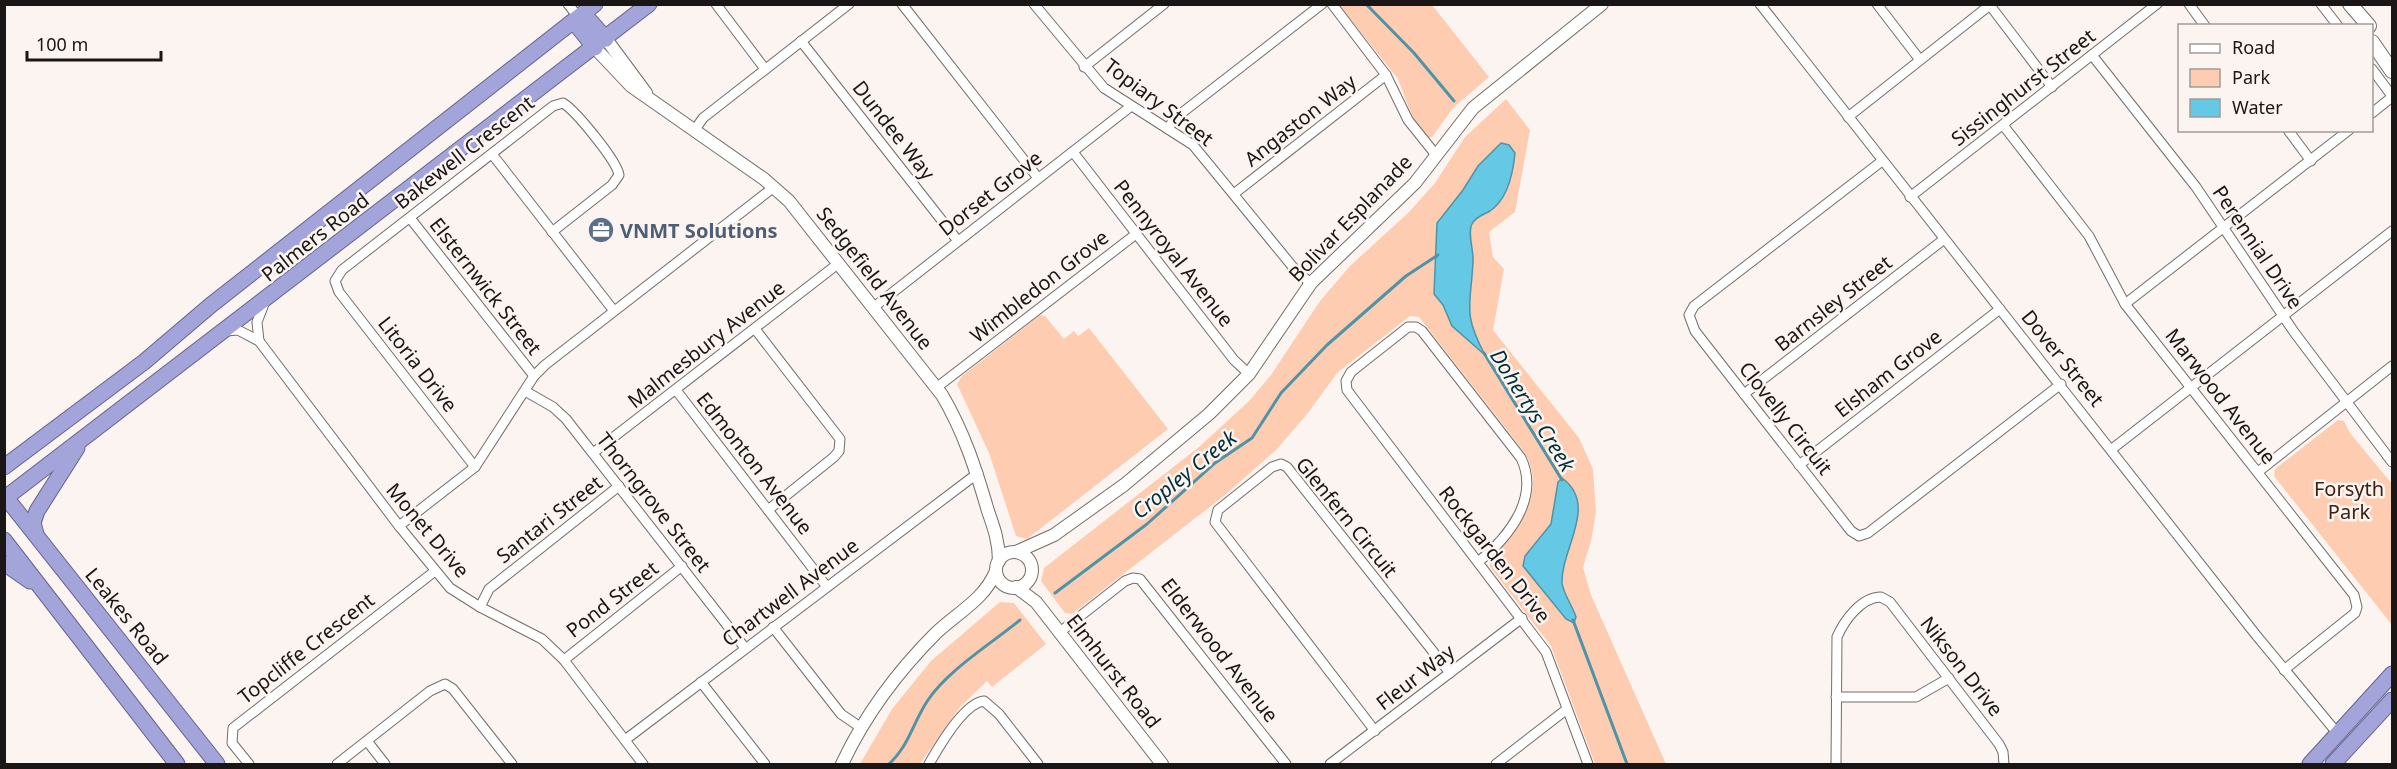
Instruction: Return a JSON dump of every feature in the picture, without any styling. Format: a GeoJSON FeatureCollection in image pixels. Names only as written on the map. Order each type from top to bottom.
{"type":"FeatureCollection","features":[{"type":"Feature","properties":{"kind":"highway","name":"Palmers Road"},"geometry":{"type":"LineString","coordinates":[[5,497],[219,334],[265,302],[649,4]]}},
{"type":"Feature","properties":{"kind":"highway"},"geometry":{"type":"LineString","coordinates":[[583,15],[600,44]]}},
{"type":"Feature","properties":{"kind":"highway","name":"Palmers Road"},"geometry":{"type":"LineString","coordinates":[[4,467],[144,362],[254,272],[583,15]]}},
{"type":"Feature","properties":{"kind":"highway"},"geometry":{"type":"LineString","coordinates":[[36,534],[33,523],[37,511],[54,481],[86,436]]}},
{"type":"Feature","properties":{"kind":"highway"},"geometry":{"type":"LineString","coordinates":[[4,448],[26,452]]}},
{"type":"Feature","properties":{"kind":"highway","name":"Leakes Road"},"geometry":{"type":"LineString","coordinates":[[5,497],[217,765]]}},
{"type":"Feature","properties":{"kind":"highway"},"geometry":{"type":"LineString","coordinates":[[4,540],[177,765]]}},
{"type":"Feature","properties":{"kind":"highway"},"geometry":{"type":"LineString","coordinates":[[4,563],[44,591]]}},
{"type":"Feature","properties":{"kind":"highway"},"geometry":{"type":"LineString","coordinates":[[2310,765],[2392,674]]}},
{"type":"Feature","properties":{"kind":"highway"},"geometry":{"type":"LineString","coordinates":[[2333,765],[2392,700]]}},
{"type":"Feature","properties":{"kind":"highway"},"geometry":{"type":"LineString","coordinates":[[2338,734],[2350,746]]}},
{"type":"Feature","properties":{"kind":"main road"},"geometry":{"type":"LineString","coordinates":[[2349,4],[2359,24]]}},
{"type":"Feature","properties":{"kind":"main road"},"geometry":{"type":"LineString","coordinates":[[2349,4],[2367,24]]}},
{"type":"Feature","properties":{"kind":"main road"},"geometry":{"type":"LineString","coordinates":[[2373,30],[2392,56]]}},
{"type":"Feature","properties":{"kind":"main road"},"geometry":{"type":"LineString","coordinates":[[2373,43],[2392,71]]}},
{"type":"Feature","properties":{"kind":"street"},"geometry":{"type":"LineString","coordinates":[[568,4],[583,15]]}},
{"type":"Feature","properties":{"kind":"street"},"geometry":{"type":"LineString","coordinates":[[716,4],[765,69]]}},
{"type":"Feature","properties":{"kind":"street"},"geometry":{"type":"LineString","coordinates":[[694,131],[703,118],[849,4]]}},
{"type":"Feature","properties":{"kind":"street"},"geometry":{"type":"LineString","coordinates":[[902,4],[1038,178]]}},
{"type":"Feature","properties":{"kind":"street","name":"Topiary Street"},"geometry":{"type":"LineString","coordinates":[[1034,4],[1084,67],[1104,88],[1130,107],[1193,145],[1235,193],[1297,272],[1311,283]]}},
{"type":"Feature","properties":{"kind":"street"},"geometry":{"type":"LineString","coordinates":[[1084,67],[1164,4]]}},
{"type":"Feature","properties":{"kind":"street"},"geometry":{"type":"LineString","coordinates":[[1168,129],[1174,119],[1322,4]]}},
{"type":"Feature","properties":{"kind":"street"},"geometry":{"type":"LineString","coordinates":[[1332,4],[1386,75],[1412,126],[1436,155]]}},
{"type":"Feature","properties":{"kind":"street","name":"Bolivar Esplanade"},"geometry":{"type":"LineString","coordinates":[[1015,552],[1053,536],[1166,452],[1209,414],[1249,374],[1311,283],[1414,183],[1460,122],[1479,102],[1602,4]]}},
{"type":"Feature","properties":{"kind":"street","name":"Dover Street"},"geometry":{"type":"LineString","coordinates":[[1761,4],[1943,240],[2061,384],[2284,670],[2338,734]]}},
{"type":"Feature","properties":{"kind":"street"},"geometry":{"type":"LineString","coordinates":[[1877,4],[1920,60]]}},
{"type":"Feature","properties":{"kind":"street","name":"Sissinghurst Street"},"geometry":{"type":"LineString","coordinates":[[1910,197],[2157,4]]}},
{"type":"Feature","properties":{"kind":"street"},"geometry":{"type":"LineString","coordinates":[[2189,4],[2204,24]]}},
{"type":"Feature","properties":{"kind":"street"},"geometry":{"type":"LineString","coordinates":[[2321,4],[2336,24]]}},
{"type":"Feature","properties":{"kind":"street"},"geometry":{"type":"LineString","coordinates":[[1848,117],[1989,5],[2052,87]]}},
{"type":"Feature","properties":{"kind":"street","name":"Dundee Way"},"geometry":{"type":"LineString","coordinates":[[801,41],[958,241]]}},
{"type":"Feature","properties":{"kind":"street","name":"Sedgefield Avenue"},"geometry":{"type":"LineString","coordinates":[[600,44],[631,86],[774,187],[800,214],[936,388],[959,425],[978,473],[996,534],[997,566]]}},
{"type":"Feature","properties":{"kind":"street","name":"Perennial Drive"},"geometry":{"type":"LineString","coordinates":[[2092,55],[2225,227],[2283,316],[2392,462]]}},
{"type":"Feature","properties":{"kind":"street"},"geometry":{"type":"LineString","coordinates":[[2373,70],[2392,96],[2373,112]]}},
{"type":"Feature","properties":{"kind":"street","name":"Angaston Way"},"geometry":{"type":"LineString","coordinates":[[1235,193],[1386,75]]}},
{"type":"Feature","properties":{"kind":"street","name":"Bakewell Crescent"},"geometry":{"type":"LineString","coordinates":[[335,281],[342,270],[553,106],[563,103],[572,110],[618,169],[616,181],[552,232]]}},
{"type":"Feature","properties":{"kind":"street","name":"Dorset Grove"},"geometry":{"type":"LineString","coordinates":[[873,307],[1130,107]]}},
{"type":"Feature","properties":{"kind":"street","name":"Marwood Avenue"},"geometry":{"type":"LineString","coordinates":[[2003,125],[2089,236],[2125,304],[2355,594],[2357,602],[2355,613],[2284,670]]}},
{"type":"Feature","properties":{"kind":"street"},"geometry":{"type":"LineString","coordinates":[[2289,132],[2311,161]]}},
{"type":"Feature","properties":{"kind":"street"},"geometry":{"type":"LineString","coordinates":[[2125,304],[2347,132]]}},
{"type":"Feature","properties":{"kind":"street","name":"Pennyroyal Avenue"},"geometry":{"type":"LineString","coordinates":[[1073,152],[1234,360],[1249,374]]}},
{"type":"Feature","properties":{"kind":"street"},"geometry":{"type":"LineString","coordinates":[[492,154],[614,311]]}},
{"type":"Feature","properties":{"kind":"street","name":"Clovelly Circuit"},"geometry":{"type":"LineString","coordinates":[[1882,161],[1690,310],[1691,326],[1851,531],[1859,536],[1864,535],[2061,384]]}},
{"type":"Feature","properties":{"kind":"street"},"geometry":{"type":"LineString","coordinates":[[399,526],[475,467],[534,376],[774,187]]}},
{"type":"Feature","properties":{"kind":"street","name":"Elsternwick Street"},"geometry":{"type":"LineString","coordinates":[[410,218],[534,376]]}},
{"type":"Feature","properties":{"kind":"street"},"geometry":{"type":"LineString","coordinates":[[2112,449],[2392,231]]}},
{"type":"Feature","properties":{"kind":"street","name":"Wimbledon Grove"},"geometry":{"type":"LineString","coordinates":[[936,388],[1136,234]]}},
{"type":"Feature","properties":{"kind":"street","name":"Barnsley Street"},"geometry":{"type":"LineString","coordinates":[[1744,394],[1943,240]]}},
{"type":"Feature","properties":{"kind":"street","name":"Malmesbury Avenue"},"geometry":{"type":"LineString","coordinates":[[593,453],[839,263]]}},
{"type":"Feature","properties":{"kind":"street","name":"Litoria Drive"},"geometry":{"type":"LineString","coordinates":[[335,281],[339,292],[475,467]]}},
{"type":"Feature","properties":{"kind":"street"},"geometry":{"type":"LineString","coordinates":[[259,341],[256,322],[265,302]]}},
{"type":"Feature","properties":{"kind":"street","name":"Elsham Grove"},"geometry":{"type":"LineString","coordinates":[[1799,465],[2000,309]]}},
{"type":"Feature","properties":{"kind":"street","name":"Rockgarden Drive"},"geometry":{"type":"LineString","coordinates":[[1478,562],[1495,547],[1524,506],[1529,483],[1521,458],[1425,335],[1416,327],[1404,330],[1351,372],[1346,381],[1349,394],[1546,652],[1588,765]]}},
{"type":"Feature","properties":{"kind":"street"},"geometry":{"type":"LineString","coordinates":[[755,329],[840,439],[839,451],[834,457],[768,510]]}},
{"type":"Feature","properties":{"kind":"street"},"geometry":{"type":"LineString","coordinates":[[219,334],[228,330],[238,330],[259,341]]}},
{"type":"Feature","properties":{"kind":"street","name":"Monet Drive"},"geometry":{"type":"LineString","coordinates":[[259,341],[399,526],[450,588],[480,607],[524,627],[542,639],[564,660],[643,765]]}},
{"type":"Feature","properties":{"kind":"street"},"geometry":{"type":"LineString","coordinates":[[2258,472],[2392,366]]}},
{"type":"Feature","properties":{"kind":"street","name":"Edmonton Avenue"},"geometry":{"type":"LineString","coordinates":[[676,390],[827,587]]}},
{"type":"Feature","properties":{"kind":"street","name":"Thorngrove Street"},"geometry":{"type":"LineString","coordinates":[[525,391],[553,407],[566,419],[745,648]]}},
{"type":"Feature","properties":{"kind":"street","name":"Glenfern Circuit"},"geometry":{"type":"LineString","coordinates":[[1375,731],[1215,522],[1218,510],[1272,467],[1281,464],[1287,467],[1450,673]]}},
{"type":"Feature","properties":{"kind":"street","name":"Chartwell Avenue"},"geometry":{"type":"LineString","coordinates":[[625,740],[978,473]]}},
{"type":"Feature","properties":{"kind":"street","name":"Santari Street"},"geometry":{"type":"LineString","coordinates":[[480,607],[489,589],[619,486]]}},
{"type":"Feature","properties":{"kind":"street","name":"Sedgefield Avenue"},"geometry":{"type":"LineString","coordinates":[[996,534],[1015,552]]}},
{"type":"Feature","properties":{"kind":"street","name":"Bolivar Esplanade"},"geometry":{"type":"LineString","coordinates":[[1031,574],[1035,560],[1053,536]]}},
{"type":"Feature","properties":{"kind":"street"},"geometry":{"type":"LineString","coordinates":[[842,765],[860,728],[904,666],[938,631],[983,595],[1026,583],[1031,574],[1027,559],[1015,552],[1003,555],[983,595]]}},
{"type":"Feature","properties":{"kind":"street","name":"Pond Street"},"geometry":{"type":"LineString","coordinates":[[564,660],[682,566]]}},
{"type":"Feature","properties":{"kind":"street"},"geometry":{"type":"LineString","coordinates":[[997,566],[999,579],[1013,587]]}},
{"type":"Feature","properties":{"kind":"street","name":"Topcliffe Crescent"},"geometry":{"type":"LineString","coordinates":[[249,765],[232,743],[233,728],[435,571]]}},
{"type":"Feature","properties":{"kind":"street","name":"Elmhurst Road"},"geometry":{"type":"LineString","coordinates":[[1031,574],[1036,602]]}},
{"type":"Feature","properties":{"kind":"street","name":"Elderwood Avenue"},"geometry":{"type":"LineString","coordinates":[[1060,632],[1125,581],[1132,578],[1140,579],[1286,765]]}},
{"type":"Feature","properties":{"kind":"street","name":"Elmhurst Road"},"geometry":{"type":"LineString","coordinates":[[1013,587],[1036,602],[1162,765]]}},
{"type":"Feature","properties":{"kind":"street","name":"Nikson Drive"},"geometry":{"type":"LineString","coordinates":[[1836,697],[1837,637],[1841,628],[1869,600],[1881,597],[1890,602],[1999,744],[2003,752],[2004,765]]}},
{"type":"Feature","properties":{"kind":"street","name":"Fleur Way"},"geometry":{"type":"LineString","coordinates":[[1330,765],[1522,618]]}},
{"type":"Feature","properties":{"kind":"street"},"geometry":{"type":"LineString","coordinates":[[773,627],[840,714],[860,728]]}},
{"type":"Feature","properties":{"kind":"street"},"geometry":{"type":"LineString","coordinates":[[1836,765],[1836,697],[1916,697],[1949,678]]}},
{"type":"Feature","properties":{"kind":"street"},"geometry":{"type":"LineString","coordinates":[[701,682],[765,765]]}},
{"type":"Feature","properties":{"kind":"street"},"geometry":{"type":"LineString","coordinates":[[337,765],[430,691],[445,684],[453,689],[512,765]]}},
{"type":"Feature","properties":{"kind":"street"},"geometry":{"type":"LineString","coordinates":[[929,765],[961,718],[978,702],[984,701],[999,714],[1038,765]]}},
{"type":"Feature","properties":{"kind":"street"},"geometry":{"type":"LineString","coordinates":[[1496,765],[1567,709]]}},
{"type":"Feature","properties":{"kind":"street"},"geometry":{"type":"LineString","coordinates":[[367,741],[385,765]]}},
{"type":"Feature","properties":{"kind":"green space"},"geometry":{"type":"Polygon","coordinates":[[[1339,5],[1432,5],[1489,77],[1453,108],[1432,137],[1428,138],[1413,119],[1398,79],[1339,5]]]}},
{"type":"Feature","properties":{"kind":"green space"},"geometry":{"type":"Polygon","coordinates":[[[1506,99],[1530,130],[1515,212],[1489,232],[1493,257],[1504,269],[1493,330],[1579,438],[1593,469],[1596,512],[1591,541],[1583,567],[1591,595],[1666,764],[1595,764],[1551,646],[1490,567],[1490,559],[1519,522],[1531,497],[1533,484],[1531,469],[1525,453],[1419,317],[1410,316],[1337,373],[1308,413],[1276,450],[1225,495],[1072,614],[1065,613],[1041,581],[1044,568],[1199,447],[1249,401],[1271,375],[1320,301],[1350,266],[1408,213],[1435,183],[1465,137],[1506,99]]]}},
{"type":"Feature","properties":{"kind":"green space"},"geometry":{"type":"Polygon","coordinates":[[[1040,315],[1045,316],[1064,339],[1074,331],[1078,336],[1089,328],[1168,429],[1027,539],[1016,536],[989,453],[957,384],[962,376],[1040,315]]]}},
{"type":"Feature","properties":{"kind":"green space","name":"Forsyth Park"},"geometry":{"type":"Polygon","coordinates":[[[2338,420],[2344,421],[2350,433],[2392,484],[2392,625],[2274,476],[2275,469],[2338,420]]]}},
{"type":"Feature","properties":{"kind":"green space"},"geometry":{"type":"Polygon","coordinates":[[[1000,602],[1014,603],[1046,644],[992,687],[987,681],[960,707],[920,764],[860,764],[892,709],[931,661],[1000,602]]]}},
{"type":"Feature","properties":{"kind":"water"},"geometry":{"type":"Polygon","coordinates":[[[1501,143],[1509,145],[1515,153],[1508,185],[1501,200],[1490,211],[1473,222],[1470,232],[1473,257],[1471,318],[1485,355],[1452,326],[1443,305],[1434,294],[1437,223],[1463,190],[1478,166],[1501,143]]]}},
{"type":"Feature","properties":{"kind":"water"},"geometry":{"type":"Polygon","coordinates":[[[1562,478],[1573,489],[1577,501],[1576,528],[1563,570],[1562,583],[1576,617],[1574,623],[1566,619],[1523,566],[1525,556],[1551,524],[1558,482],[1562,478]]]}},
{"type":"Feature","properties":{"kind":"waterway","name":"Dohertys Creek"},"geometry":{"type":"LineString","coordinates":[[1366,4],[1414,53],[1454,101]]}},
{"type":"Feature","properties":{"kind":"waterway","name":"Cropley Creek"},"geometry":{"type":"LineString","coordinates":[[1055,593],[1147,524],[1215,463],[1252,438],[1281,393],[1327,345],[1406,276],[1438,255]]}},
{"type":"Feature","properties":{"kind":"waterway","name":"Dohertys Creek"},"geometry":{"type":"LineString","coordinates":[[1484,353],[1562,480]]}},
{"type":"Feature","properties":{"kind":"waterway","name":"Cropley Creek"},"geometry":{"type":"LineString","coordinates":[[889,764],[906,742],[928,700],[947,678],[1020,620]]}},
{"type":"Feature","properties":{"kind":"waterway","name":"Dohertys Creek"},"geometry":{"type":"LineString","coordinates":[[1573,620],[1627,764]]}},
{"type":"Feature","properties":{"kind":"place","name":"VNMT Solutions"},"geometry":{"type":"Point","coordinates":[601,230]}}]}
